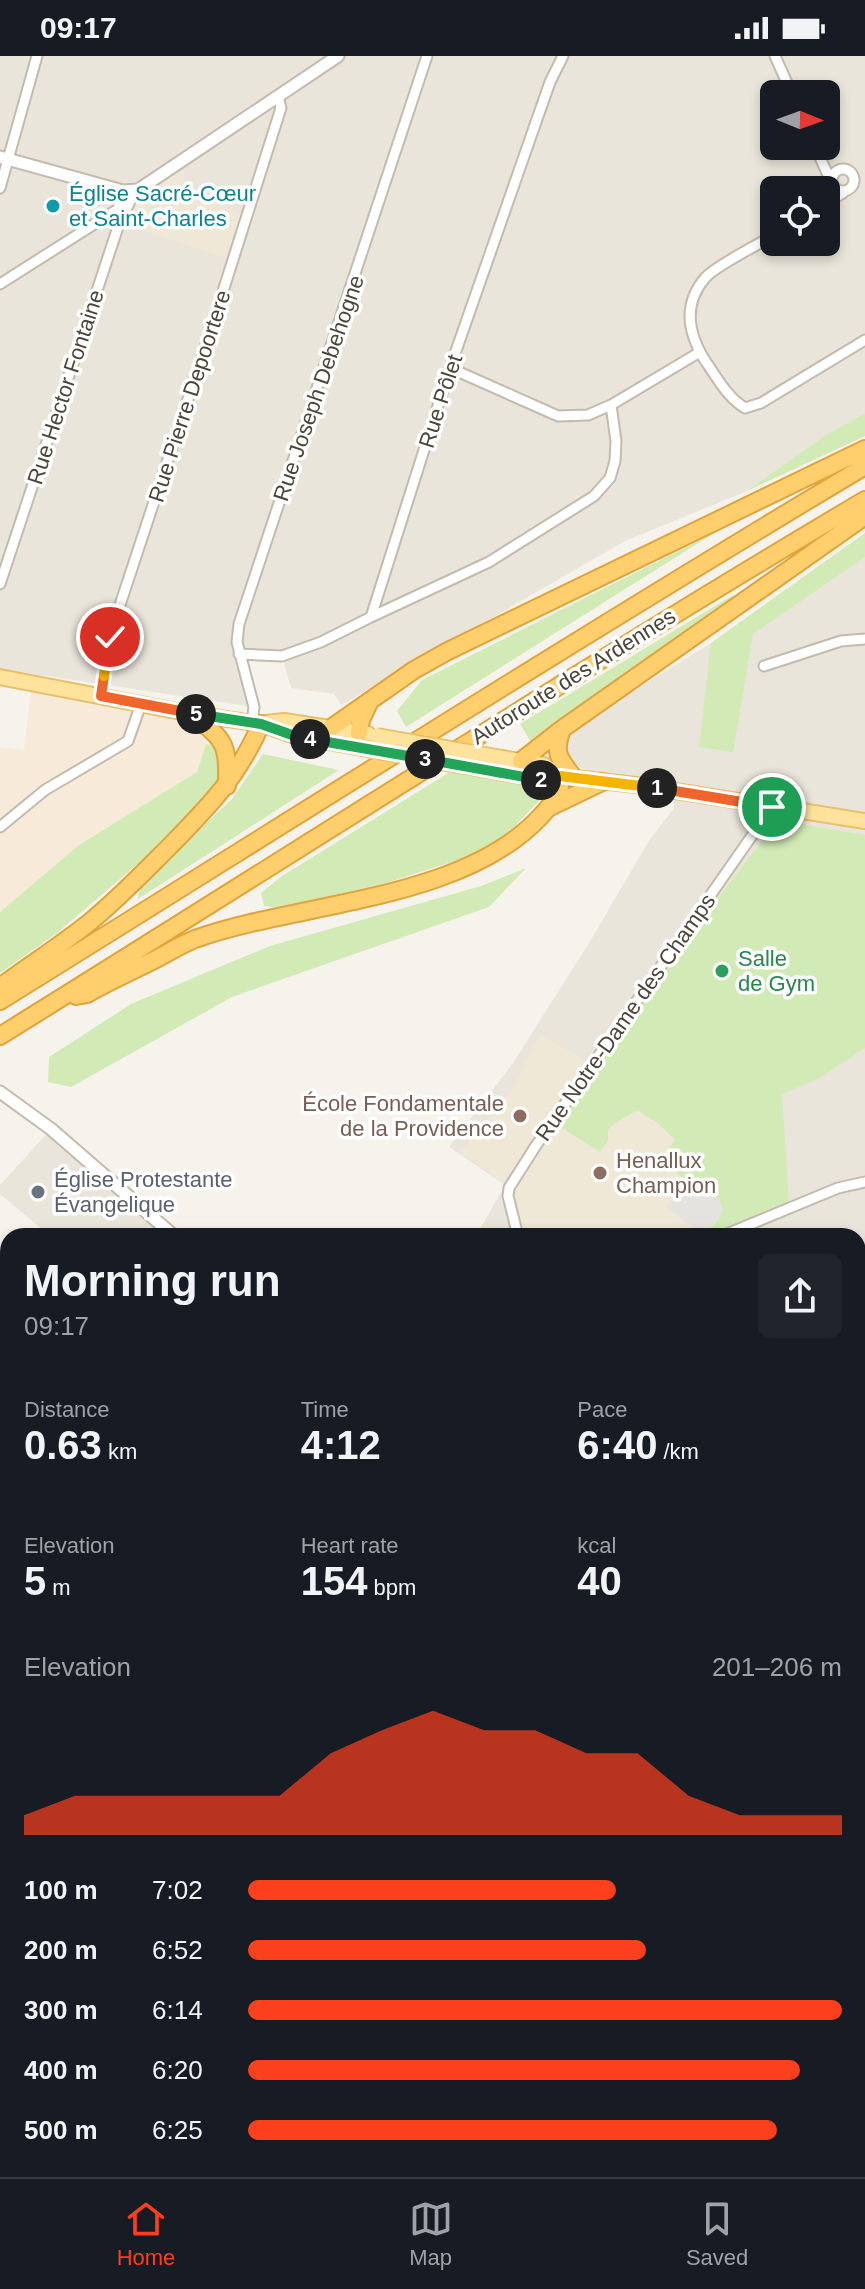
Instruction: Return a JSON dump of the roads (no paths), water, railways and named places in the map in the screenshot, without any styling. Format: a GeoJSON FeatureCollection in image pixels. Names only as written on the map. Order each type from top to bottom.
{"type":"FeatureCollection","features":[{"type":"Feature","properties":{"kind":"highway"},"geometry":{"type":"LineString","coordinates":[[331,728],[414,670],[448,651],[865,449]]}},
{"type":"Feature","properties":{"kind":"highway","name":"Autoroute des Ardennes"},"geometry":{"type":"LineString","coordinates":[[0,1001],[526,672],[865,466]]}},
{"type":"Feature","properties":{"kind":"highway","name":"Autoroute des Ardennes"},"geometry":{"type":"LineString","coordinates":[[0,1036],[527,705],[865,500]]}},
{"type":"Feature","properties":{"kind":"highway"},"geometry":{"type":"LineString","coordinates":[[521,761],[865,516]]}},
{"type":"Feature","properties":{"kind":"highway"},"geometry":{"type":"LineString","coordinates":[[360,740],[361,720],[370,702]]}},
{"type":"Feature","properties":{"kind":"highway"},"geometry":{"type":"LineString","coordinates":[[192,714],[219,736],[224,745],[228,757],[227,786]]}},
{"type":"Feature","properties":{"kind":"highway"},"geometry":{"type":"LineString","coordinates":[[0,987],[99,914],[227,786],[248,753],[257,723]]}},
{"type":"Feature","properties":{"kind":"highway"},"geometry":{"type":"LineString","coordinates":[[55,1001],[87,994],[192,940],[238,926],[417,885],[492,855],[532,825],[560,791],[567,777],[556,746],[562,729]]}},
{"type":"Feature","properties":{"kind":"highway"},"geometry":{"type":"LineString","coordinates":[[548,808],[602,782]]}},
{"type":"Feature","properties":{"kind":"main road"},"geometry":{"type":"LineString","coordinates":[[0,677],[192,714],[257,723],[295,736],[360,740],[377,736],[544,765],[567,777]]}},
{"type":"Feature","properties":{"kind":"main road"},"geometry":{"type":"LineString","coordinates":[[257,723],[284,721],[331,728],[360,740],[543,780],[567,777],[688,792],[865,821]]}},
{"type":"Feature","properties":{"kind":"main road"},"geometry":{"type":"LineString","coordinates":[[488,770],[511,767],[521,761]]}},
{"type":"Feature","properties":{"kind":"street"},"geometry":{"type":"LineString","coordinates":[[0,188],[4,158],[37,56]]}},
{"type":"Feature","properties":{"kind":"street"},"geometry":{"type":"LineString","coordinates":[[4,158],[129,191],[338,56]]}},
{"type":"Feature","properties":{"kind":"street","name":"Rue Joseph Debehogne"},"geometry":{"type":"LineString","coordinates":[[257,723],[239,654],[239,624],[427,56]]}},
{"type":"Feature","properties":{"kind":"street","name":"Rue Pôlet"},"geometry":{"type":"LineString","coordinates":[[371,617],[450,368],[550,82],[563,56]]}},
{"type":"Feature","properties":{"kind":"street"},"geometry":{"type":"LineString","coordinates":[[775,56],[786,80]]}},
{"type":"Feature","properties":{"kind":"street","name":"Rue Pierre Depoortere"},"geometry":{"type":"LineString","coordinates":[[101,696],[110,637],[281,108],[278,96]]}},
{"type":"Feature","properties":{"kind":"street"},"geometry":{"type":"LineString","coordinates":[[821,160],[827,173],[833,176],[843,168],[852,172],[860,182],[840,195]]}},
{"type":"Feature","properties":{"kind":"street","name":"Rue Hector Fontaine"},"geometry":{"type":"LineString","coordinates":[[0,584],[129,191]]}},
{"type":"Feature","properties":{"kind":"street"},"geometry":{"type":"LineString","coordinates":[[0,284],[121,212]]}},
{"type":"Feature","properties":{"kind":"street"},"geometry":{"type":"LineString","coordinates":[[760,244],[707,276],[690,311],[690,329],[700,352],[732,401],[745,408],[761,403],[865,340]]}},
{"type":"Feature","properties":{"kind":"street"},"geometry":{"type":"LineString","coordinates":[[450,368],[558,416],[588,415],[611,405],[700,352]]}},
{"type":"Feature","properties":{"kind":"street"},"geometry":{"type":"LineString","coordinates":[[239,654],[282,656],[321,642],[489,562],[594,496],[610,478],[615,461],[616,441],[611,405]]}},
{"type":"Feature","properties":{"kind":"street"},"geometry":{"type":"LineString","coordinates":[[764,666],[841,641],[865,639]]}},
{"type":"Feature","properties":{"kind":"street"},"geometry":{"type":"LineString","coordinates":[[0,827],[45,790],[128,741],[141,704]]}},
{"type":"Feature","properties":{"kind":"street","name":"Rue Notre-Dame des Champs"},"geometry":{"type":"LineString","coordinates":[[516,1228],[509,1188],[772,807]]}},
{"type":"Feature","properties":{"kind":"street"},"geometry":{"type":"LineString","coordinates":[[0,1092],[51,1129],[165,1228]]}},
{"type":"Feature","properties":{"kind":"street"},"geometry":{"type":"LineString","coordinates":[[741,1228],[838,1188],[865,1182]]}},
{"type":"Feature","properties":{"kind":"place","name":"Église Sacré-Cœur et Saint-Charles"},"geometry":{"type":"Point","coordinates":[53,206]}},
{"type":"Feature","properties":{"kind":"place","name":"Salle de Gym"},"geometry":{"type":"Point","coordinates":[722,971]}},
{"type":"Feature","properties":{"kind":"place","name":"École Fondamentale de la Providence"},"geometry":{"type":"Point","coordinates":[520,1116]}},
{"type":"Feature","properties":{"kind":"place","name":"Henallux Champion"},"geometry":{"type":"Point","coordinates":[600,1173]}},
{"type":"Feature","properties":{"kind":"place","name":"Église Protestante Évangelique"},"geometry":{"type":"Point","coordinates":[38,1192]}}]}
